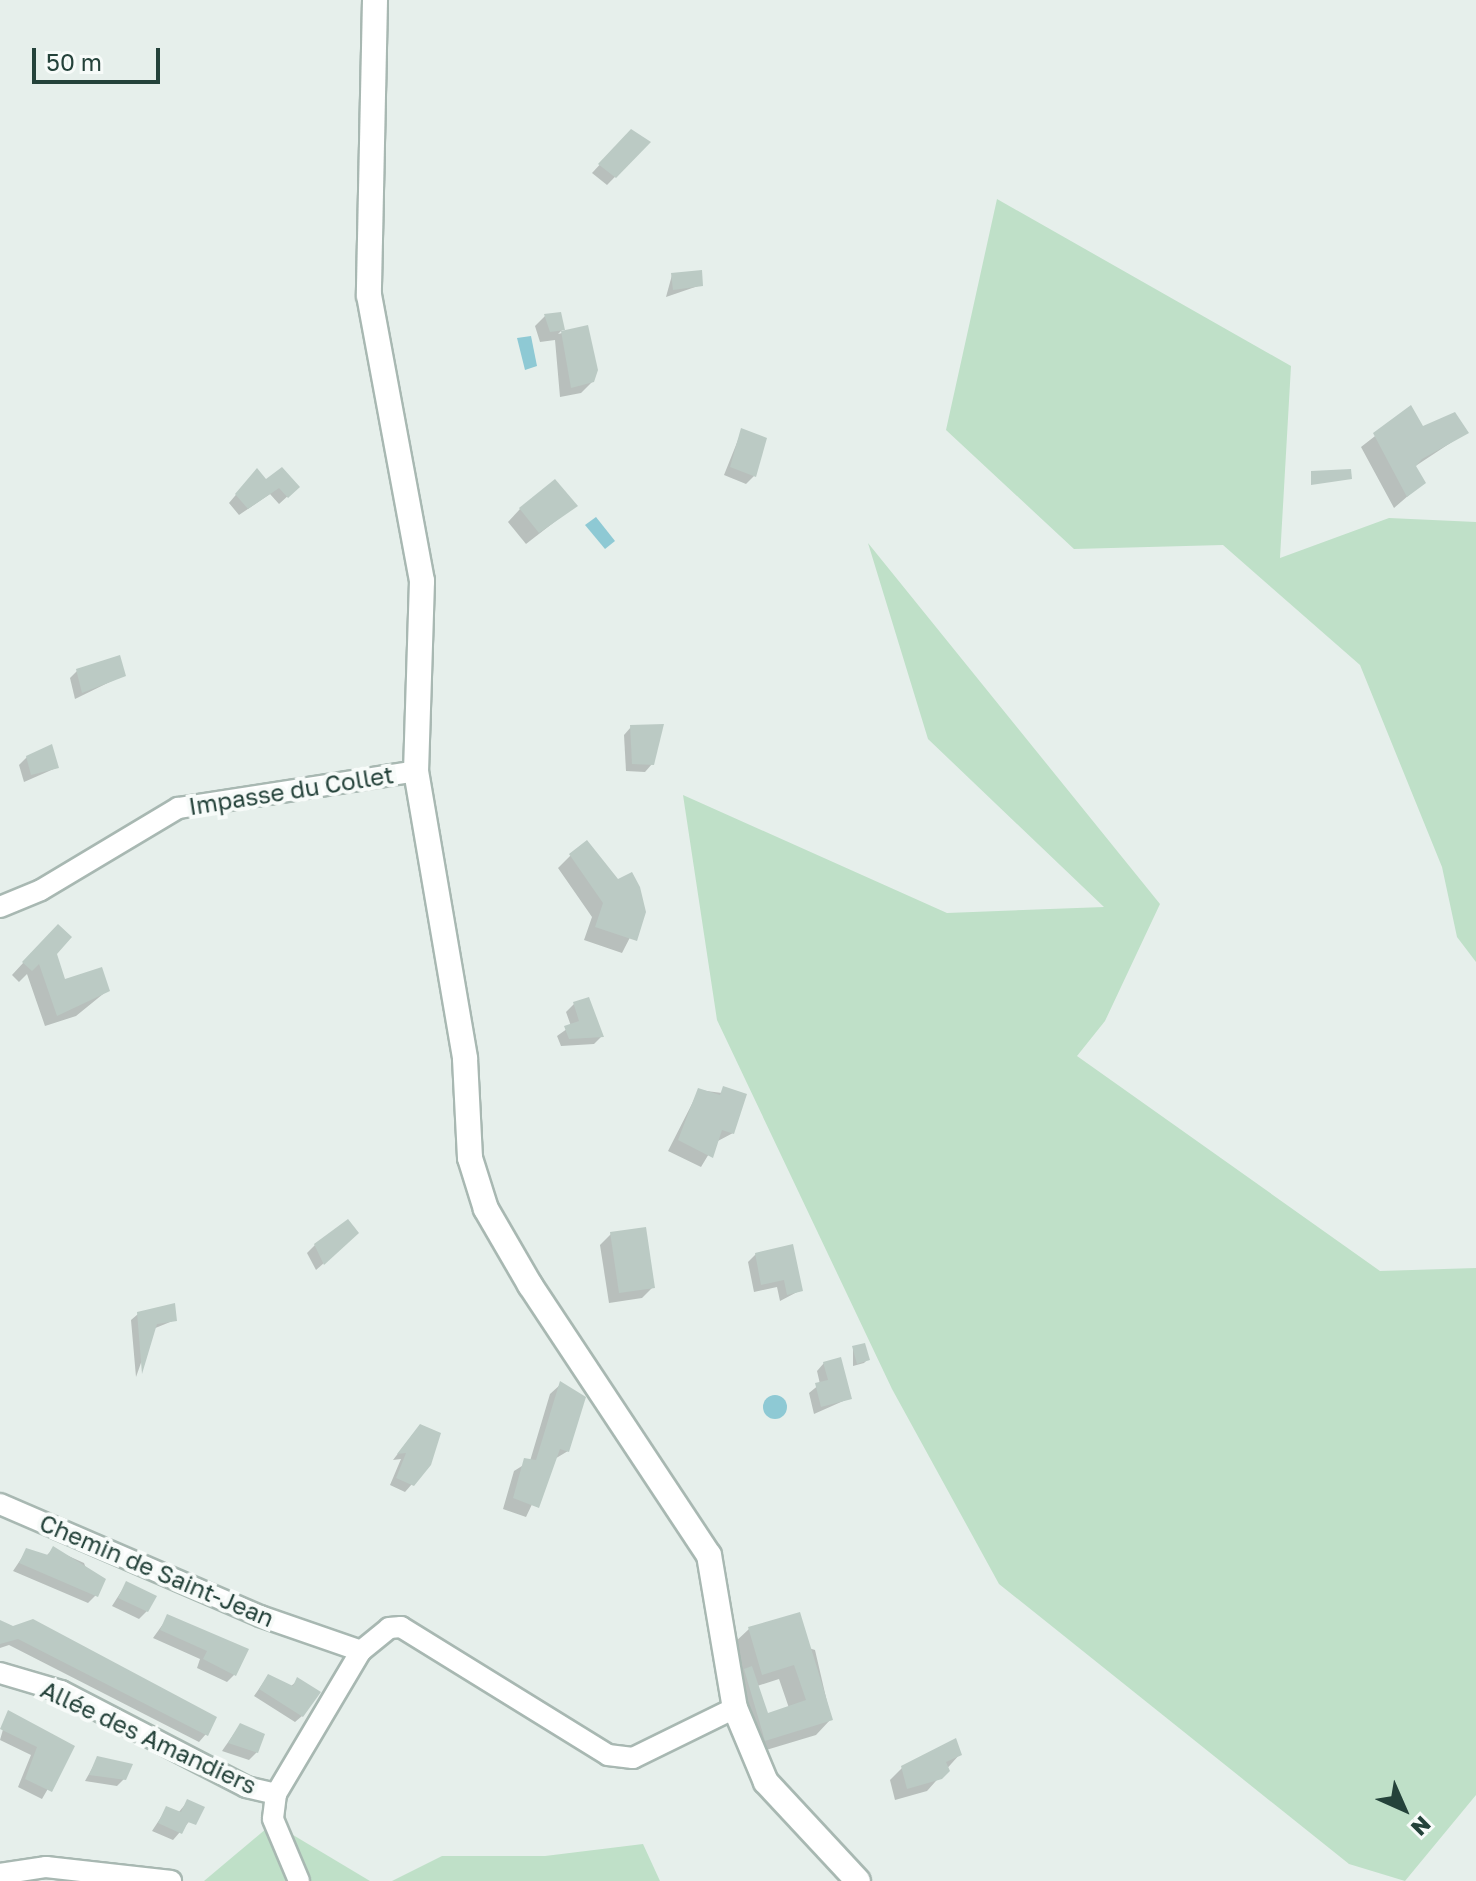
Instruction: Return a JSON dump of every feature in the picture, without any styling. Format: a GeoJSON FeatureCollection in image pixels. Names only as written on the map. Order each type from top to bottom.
{"type":"FeatureCollection","features":[{"type":"Feature","properties":{"kind":"street"},"geometry":{"type":"LineString","coordinates":[[375,0],[369,295],[422,581],[416,771],[465,1059],[470,1158],[486,1209],[709,1555],[735,1708],[766,1782],[858,1881]]}},
{"type":"Feature","properties":{"kind":"street","name":"Impasse du Collet"},"geometry":{"type":"LineString","coordinates":[[0,907],[41,890],[178,808],[416,771]]}},
{"type":"Feature","properties":{"kind":"street","name":"Chemin de Saint-Jean"},"geometry":{"type":"LineString","coordinates":[[0,1504],[260,1616],[361,1651]]}},
{"type":"Feature","properties":{"kind":"street"},"geometry":{"type":"LineString","coordinates":[[361,1651],[389,1628],[423,1636],[608,1755],[633,1758],[735,1708]]}},
{"type":"Feature","properties":{"kind":"street","name":"Allée des Amandiers"},"geometry":{"type":"LineString","coordinates":[[0,1673],[61,1691],[246,1787],[276,1794],[361,1651]]}},
{"type":"Feature","properties":{"kind":"street"},"geometry":{"type":"LineString","coordinates":[[276,1794],[273,1819],[299,1881]]}},
{"type":"Feature","properties":{"kind":"street"},"geometry":{"type":"LineString","coordinates":[[0,1874],[46,1867],[171,1881]]}},
{"type":"Feature","properties":{"kind":"green space"},"geometry":{"type":"Polygon","coordinates":[[[997,199],[1291,366],[1280,558],[1389,518],[1476,522],[1476,962],[1457,937],[1442,867],[1360,665],[1223,545],[1074,549],[946,430],[997,199]]]}},
{"type":"Feature","properties":{"kind":"green space"},"geometry":{"type":"Polygon","coordinates":[[[868,543],[1160,904],[1105,1021],[1077,1056],[1380,1271],[1476,1268],[1476,1795],[1405,1881],[1349,1864],[999,1584],[892,1389],[717,1020],[683,795],[947,913],[1104,907],[928,739],[868,543]]]}},
{"type":"Feature","properties":{"kind":"green space"},"geometry":{"type":"Polygon","coordinates":[[[273,1823],[370,1881],[204,1881],[273,1823]]]}},
{"type":"Feature","properties":{"kind":"green space"},"geometry":{"type":"Polygon","coordinates":[[[643,1844],[660,1881],[392,1881],[442,1856],[545,1856],[643,1844]]]}},
{"type":"Feature","properties":{"kind":"water"},"geometry":{"type":"Polygon","coordinates":[[[531,336],[537,366],[525,370],[517,338],[531,336]]]}},
{"type":"Feature","properties":{"kind":"water"},"geometry":{"type":"Polygon","coordinates":[[[596,517],[615,541],[605,549],[585,525],[596,517]]]}},
{"type":"Feature","properties":{"kind":"water"},"geometry":{"type":"Polygon","coordinates":[[[775,1395],[786,1402],[787,1407],[780,1418],[775,1419],[764,1412],[763,1407],[770,1396],[775,1395]]]}},
{"type":"Feature","properties":{"kind":"building"},"geometry":{"type":"Polygon","coordinates":[[[631,129],[651,142],[616,178],[598,164],[631,129]]]}},
{"type":"Feature","properties":{"kind":"building"},"geometry":{"type":"Polygon","coordinates":[[[702,270],[703,286],[673,290],[671,273],[702,270]]]}},
{"type":"Feature","properties":{"kind":"building"},"geometry":{"type":"Polygon","coordinates":[[[561,312],[565,330],[550,332],[544,314],[561,312]]]}},
{"type":"Feature","properties":{"kind":"building"},"geometry":{"type":"Polygon","coordinates":[[[588,325],[598,370],[594,382],[571,388],[561,331],[588,325]]]}},
{"type":"Feature","properties":{"kind":"building"},"geometry":{"type":"Polygon","coordinates":[[[1411,405],[1423,426],[1455,412],[1469,433],[1422,459],[1416,466],[1426,483],[1407,497],[1373,433],[1411,405]]]}},
{"type":"Feature","properties":{"kind":"building"},"geometry":{"type":"Polygon","coordinates":[[[741,428],[767,438],[756,477],[730,467],[741,428]]]}},
{"type":"Feature","properties":{"kind":"building"},"geometry":{"type":"Polygon","coordinates":[[[282,467],[300,487],[288,498],[279,488],[248,509],[235,494],[257,468],[266,479],[282,467]]]}},
{"type":"Feature","properties":{"kind":"building"},"geometry":{"type":"Polygon","coordinates":[[[1351,469],[1352,479],[1311,485],[1311,471],[1351,469]]]}},
{"type":"Feature","properties":{"kind":"building"},"geometry":{"type":"Polygon","coordinates":[[[555,479],[578,506],[539,533],[519,508],[555,479]]]}},
{"type":"Feature","properties":{"kind":"building"},"geometry":{"type":"Polygon","coordinates":[[[120,655],[126,676],[82,693],[76,669],[120,655]]]}},
{"type":"Feature","properties":{"kind":"building"},"geometry":{"type":"Polygon","coordinates":[[[664,724],[654,765],[632,764],[630,725],[664,724]]]}},
{"type":"Feature","properties":{"kind":"building"},"geometry":{"type":"Polygon","coordinates":[[[52,744],[59,768],[31,775],[26,756],[52,744]]]}},
{"type":"Feature","properties":{"kind":"building"},"geometry":{"type":"Polygon","coordinates":[[[587,840],[618,879],[632,872],[640,887],[646,912],[637,941],[595,927],[603,903],[569,854],[587,840]]]}},
{"type":"Feature","properties":{"kind":"building"},"geometry":{"type":"Polygon","coordinates":[[[58,924],[72,937],[57,954],[65,979],[102,967],[110,991],[57,1016],[39,964],[32,971],[22,962],[58,924]]]}},
{"type":"Feature","properties":{"kind":"building"},"geometry":{"type":"Polygon","coordinates":[[[589,997],[604,1037],[569,1039],[564,1026],[579,1021],[573,1002],[589,997]]]}},
{"type":"Feature","properties":{"kind":"building"},"geometry":{"type":"Polygon","coordinates":[[[723,1086],[747,1094],[734,1134],[722,1130],[713,1158],[678,1140],[698,1088],[720,1095],[723,1086]]]}},
{"type":"Feature","properties":{"kind":"building"},"geometry":{"type":"Polygon","coordinates":[[[348,1219],[359,1233],[324,1265],[314,1244],[348,1219]]]}},
{"type":"Feature","properties":{"kind":"building"},"geometry":{"type":"Polygon","coordinates":[[[646,1227],[655,1288],[619,1293],[610,1232],[646,1227]]]}},
{"type":"Feature","properties":{"kind":"building"},"geometry":{"type":"Polygon","coordinates":[[[793,1244],[803,1291],[787,1295],[784,1280],[761,1285],[755,1253],[793,1244]]]}},
{"type":"Feature","properties":{"kind":"building"},"geometry":{"type":"Polygon","coordinates":[[[175,1303],[177,1321],[157,1324],[142,1374],[137,1312],[175,1303]]]}},
{"type":"Feature","properties":{"kind":"building"},"geometry":{"type":"Polygon","coordinates":[[[865,1343],[870,1360],[857,1364],[852,1346],[865,1343]]]}},
{"type":"Feature","properties":{"kind":"building"},"geometry":{"type":"Polygon","coordinates":[[[841,1357],[852,1399],[821,1407],[815,1383],[828,1380],[823,1362],[841,1357]]]}},
{"type":"Feature","properties":{"kind":"building"},"geometry":{"type":"Polygon","coordinates":[[[560,1381],[586,1397],[569,1452],[560,1449],[539,1508],[513,1498],[524,1458],[536,1460],[560,1381]]]}},
{"type":"Feature","properties":{"kind":"building"},"geometry":{"type":"Polygon","coordinates":[[[420,1424],[441,1433],[431,1465],[414,1486],[396,1478],[406,1453],[397,1454],[420,1424]]]}},
{"type":"Feature","properties":{"kind":"building"},"geometry":{"type":"Polygon","coordinates":[[[53,1546],[106,1579],[98,1597],[19,1563],[26,1548],[48,1555],[53,1546]]]}},
{"type":"Feature","properties":{"kind":"building"},"geometry":{"type":"Polygon","coordinates":[[[126,1581],[157,1596],[148,1612],[118,1598],[126,1581]]]}},
{"type":"Feature","properties":{"kind":"building"},"geometry":{"type":"Polygon","coordinates":[[[800,1612],[833,1720],[765,1741],[744,1669],[752,1666],[768,1713],[806,1700],[794,1665],[762,1675],[748,1627],[800,1612]]]}},
{"type":"Feature","properties":{"kind":"building"},"geometry":{"type":"Polygon","coordinates":[[[167,1614],[249,1649],[236,1676],[203,1659],[207,1651],[160,1630],[167,1614]]]}},
{"type":"Feature","properties":{"kind":"building"},"geometry":{"type":"Polygon","coordinates":[[[33,1619],[217,1717],[208,1736],[18,1639],[0,1644],[0,1620],[13,1626],[33,1619]]]}},
{"type":"Feature","properties":{"kind":"building"},"geometry":{"type":"Polygon","coordinates":[[[268,1674],[293,1686],[297,1677],[321,1692],[303,1717],[259,1689],[268,1674]]]}},
{"type":"Feature","properties":{"kind":"building"},"geometry":{"type":"Polygon","coordinates":[[[8,1710],[75,1746],[52,1792],[25,1779],[37,1747],[0,1729],[8,1710]]]}},
{"type":"Feature","properties":{"kind":"building"},"geometry":{"type":"Polygon","coordinates":[[[240,1723],[265,1734],[258,1753],[228,1743],[240,1723]]]}},
{"type":"Feature","properties":{"kind":"building"},"geometry":{"type":"Polygon","coordinates":[[[956,1738],[962,1755],[946,1762],[950,1771],[942,1779],[907,1789],[901,1766],[956,1738]]]}},
{"type":"Feature","properties":{"kind":"building"},"geometry":{"type":"Polygon","coordinates":[[[97,1756],[133,1764],[126,1780],[89,1775],[97,1756]]]}},
{"type":"Feature","properties":{"kind":"building"},"geometry":{"type":"Polygon","coordinates":[[[187,1799],[205,1807],[196,1825],[188,1822],[182,1834],[158,1823],[166,1806],[181,1812],[187,1799]]]}}]}
